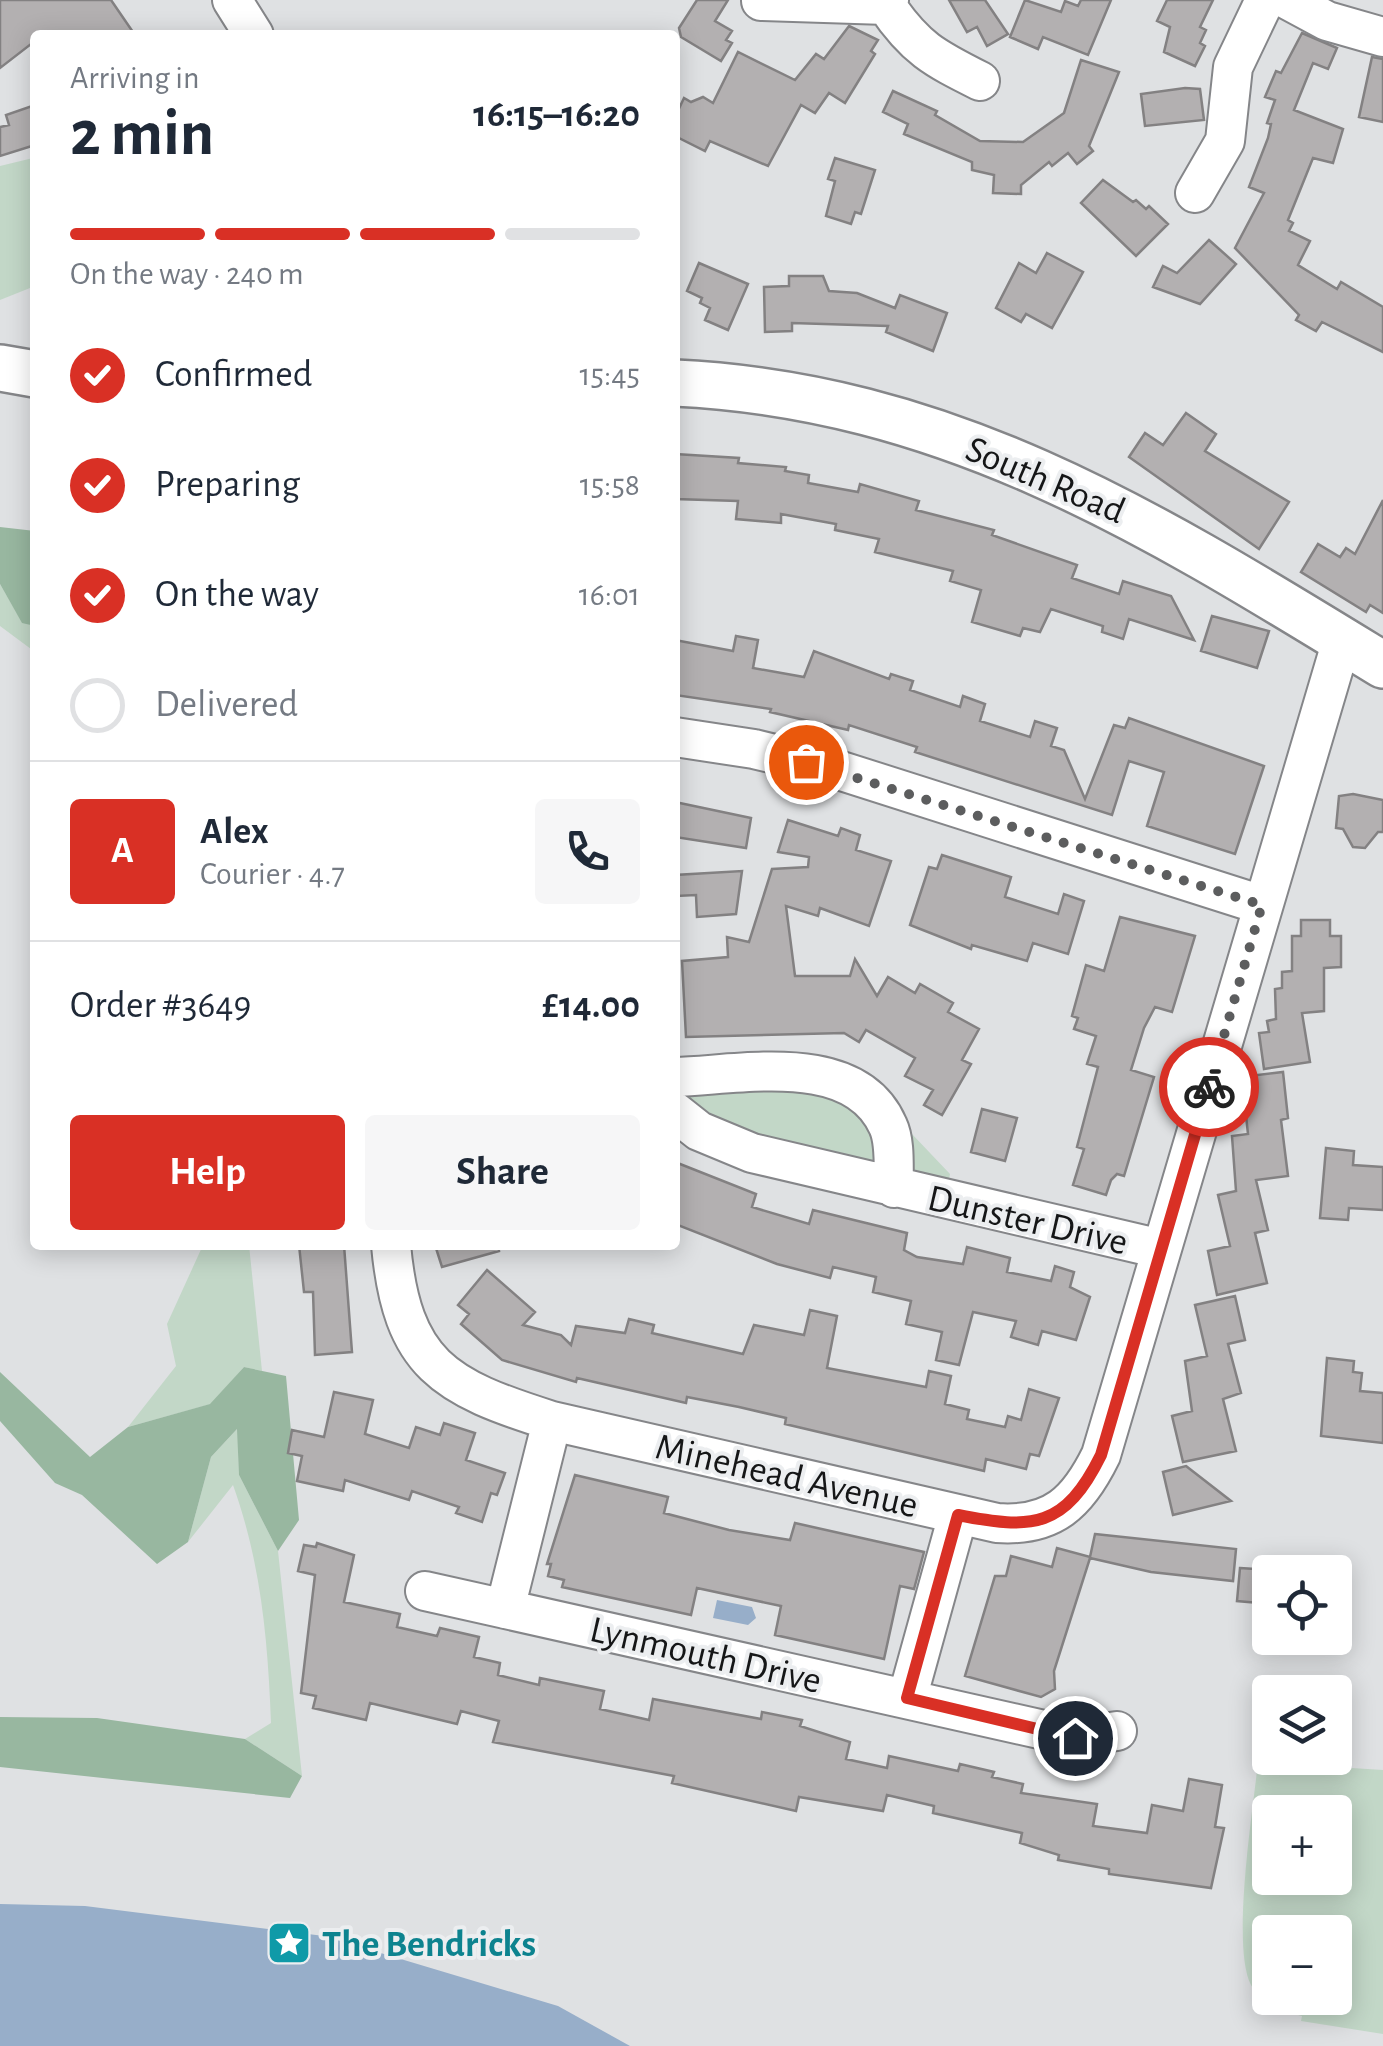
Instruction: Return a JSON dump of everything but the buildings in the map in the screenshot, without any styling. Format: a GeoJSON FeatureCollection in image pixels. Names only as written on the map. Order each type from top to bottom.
{"type":"FeatureCollection","features":[{"type":"Feature","properties":{"kind":"main road"},"geometry":{"type":"LineString","coordinates":[[0,368],[30,373]]}},
{"type":"Feature","properties":{"kind":"main road","name":"South Road"},"geometry":{"type":"LineString","coordinates":[[680,384],[798,398],[896,421],[1035,468],[1172,536],[1383,665]]}},
{"type":"Feature","properties":{"kind":"street"},"geometry":{"type":"LineString","coordinates":[[232,0],[251,30]]}},
{"type":"Feature","properties":{"kind":"street"},"geometry":{"type":"LineString","coordinates":[[1195,194],[1224,141],[1233,67],[1265,0]]}},
{"type":"Feature","properties":{"kind":"street"},"geometry":{"type":"LineString","coordinates":[[1288,0],[1327,21],[1383,36]]}},
{"type":"Feature","properties":{"kind":"street"},"geometry":{"type":"LineString","coordinates":[[761,1],[887,2],[908,38],[927,55],[980,80]]}},
{"type":"Feature","properties":{"kind":"street","name":"Minehead Avenue"},"geometry":{"type":"LineString","coordinates":[[392,1250],[402,1310],[418,1349],[461,1387],[552,1421],[958,1515],[1021,1525],[1068,1508],[1084,1488],[1101,1455],[1342,640]]}},
{"type":"Feature","properties":{"kind":"street"},"geometry":{"type":"LineString","coordinates":[[680,738],[754,749],[832,768],[1262,905]]}},
{"type":"Feature","properties":{"kind":"street","name":"Dunster Drive"},"geometry":{"type":"LineString","coordinates":[[680,1077],[785,1074],[830,1077],[858,1086],[890,1130],[894,1188]]}},
{"type":"Feature","properties":{"kind":"street","name":"Dunster Drive"},"geometry":{"type":"LineString","coordinates":[[680,1116],[699,1131],[752,1153],[1161,1249]]}},
{"type":"Feature","properties":{"kind":"street"},"geometry":{"type":"LineString","coordinates":[[505,1609],[552,1421]]}},
{"type":"Feature","properties":{"kind":"street"},"geometry":{"type":"LineString","coordinates":[[907,1698],[958,1515]]}},
{"type":"Feature","properties":{"kind":"street","name":"Lynmouth Drive"},"geometry":{"type":"LineString","coordinates":[[425,1591],[1075,1738],[1118,1730]]}},
{"type":"Feature","properties":{"kind":"green space"},"geometry":{"type":"Polygon","coordinates":[[[30,159],[30,288],[0,300],[0,166],[30,159]]]}},
{"type":"Feature","properties":{"kind":"green space"},"geometry":{"type":"Polygon","coordinates":[[[0,527],[30,530],[30,625],[22,623],[0,584],[0,527]]]}},
{"type":"Feature","properties":{"kind":"green space"},"geometry":{"type":"Polygon","coordinates":[[[0,584],[22,622],[30,624],[30,648],[0,626],[0,584]]]}},
{"type":"Feature","properties":{"kind":"green space"},"geometry":{"type":"Polygon","coordinates":[[[806,1084],[875,1120],[878,1169],[750,1141],[683,1101],[683,1094],[806,1084]]]}},
{"type":"Feature","properties":{"kind":"green space"},"geometry":{"type":"Polygon","coordinates":[[[911,1133],[950,1174],[947,1190],[912,1180],[902,1147],[911,1133]]]}},
{"type":"Feature","properties":{"kind":"green space"},"geometry":{"type":"Polygon","coordinates":[[[201,1250],[250,1250],[262,1371],[244,1367],[211,1404],[128,1427],[176,1366],[167,1324],[201,1250]]]}},
{"type":"Feature","properties":{"kind":"green space"},"geometry":{"type":"Polygon","coordinates":[[[244,1367],[286,1376],[299,1520],[278,1551],[239,1475],[237,1429],[211,1457],[188,1542],[157,1564],[82,1495],[55,1483],[0,1421],[0,1372],[90,1457],[128,1427],[210,1404],[244,1367]]]}},
{"type":"Feature","properties":{"kind":"green space"},"geometry":{"type":"Polygon","coordinates":[[[238,1428],[239,1475],[278,1551],[302,1776],[245,1739],[271,1723],[270,1692],[257,1573],[233,1485],[188,1542],[211,1457],[238,1428]]]}},
{"type":"Feature","properties":{"kind":"green space"},"geometry":{"type":"Polygon","coordinates":[[[0,1717],[97,1718],[245,1739],[302,1776],[290,1798],[0,1767],[0,1717]]]}},
{"type":"Feature","properties":{"kind":"green space"},"geometry":{"type":"Polygon","coordinates":[[[1352,1768],[1383,1770],[1383,2034],[1301,2021],[1299,2015],[1352,2015],[1352,1915],[1252,1915],[1251,1985],[1245,1966],[1243,1910],[1252,1811],[1252,1895],[1352,1895],[1352,1795],[1254,1795],[1256,1775],[1352,1775],[1352,1768]]]}},
{"type":"Feature","properties":{"kind":"water"},"geometry":{"type":"Polygon","coordinates":[[[717,1600],[752,1607],[756,1618],[748,1625],[713,1618],[717,1600]]]}},
{"type":"Feature","properties":{"kind":"water"},"geometry":{"type":"Polygon","coordinates":[[[0,1904],[85,1906],[324,1936],[558,2006],[630,2046],[0,2046],[0,1904]]]}},
{"type":"Feature","properties":{"kind":"way so far"},"geometry":{"type":"LineString","coordinates":[[806,762],[1262,905],[1209,1087]]}},
{"type":"Feature","properties":{"kind":"place","name":"The Bendricks"},"geometry":{"type":"Point","coordinates":[289,1943]}},
{"type":"Feature","properties":{"kind":"route"},"geometry":{"type":"LineString","coordinates":[[1075,1738],[907,1698],[958,1515],[1021,1525],[1043,1520],[1068,1508],[1084,1488],[1101,1455],[1209,1087]]}}]}
